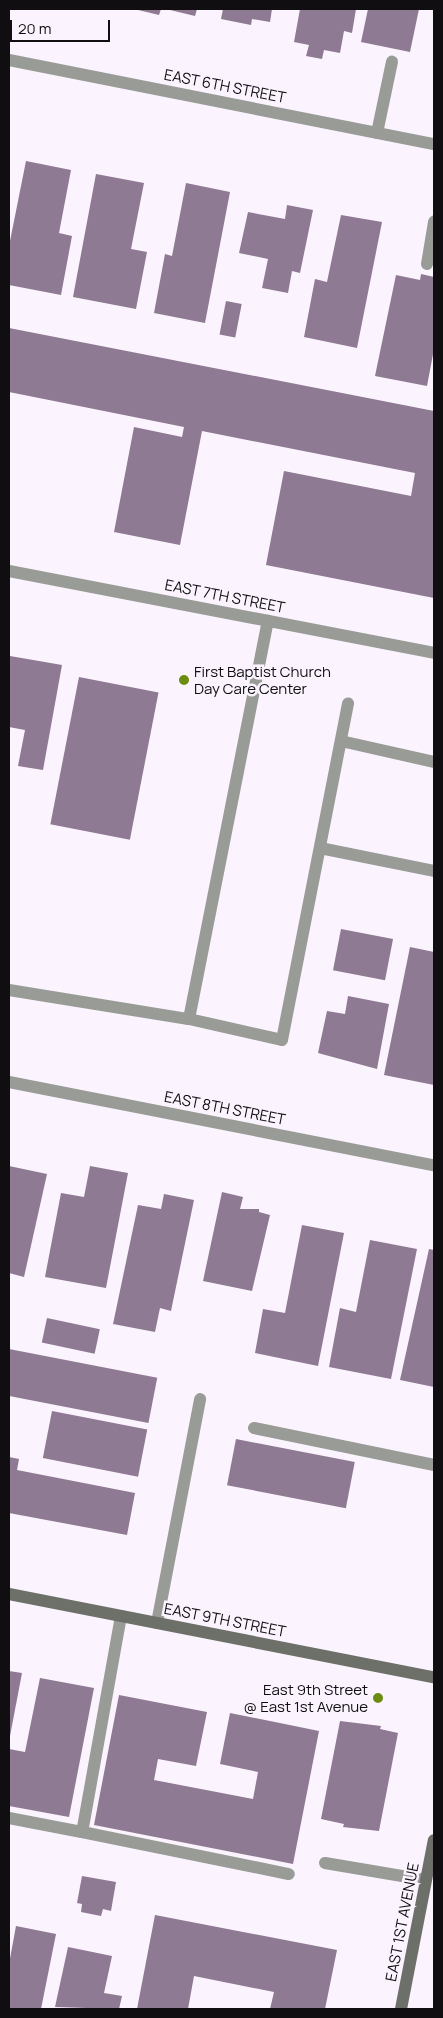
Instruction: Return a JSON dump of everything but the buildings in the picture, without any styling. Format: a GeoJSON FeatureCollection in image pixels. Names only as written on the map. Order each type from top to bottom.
{"type":"FeatureCollection","features":[{"type":"Feature","properties":{"kind":"main road","name":"EAST 9TH STREET"},"geometry":{"type":"LineString","coordinates":[[9,1594],[434,1677]]}},
{"type":"Feature","properties":{"kind":"main road","name":"EAST 1ST AVENUE"},"geometry":{"type":"LineString","coordinates":[[401,2009],[434,1840]]}},
{"type":"Feature","properties":{"kind":"street","name":"EAST 6TH STREET"},"geometry":{"type":"LineString","coordinates":[[9,60],[434,144]]}},
{"type":"Feature","properties":{"kind":"street"},"geometry":{"type":"LineString","coordinates":[[377,133],[392,62]]}},
{"type":"Feature","properties":{"kind":"street"},"geometry":{"type":"LineString","coordinates":[[427,264],[434,222]]}},
{"type":"Feature","properties":{"kind":"street","name":"EAST 7TH STREET"},"geometry":{"type":"LineString","coordinates":[[9,571],[434,653]]}},
{"type":"Feature","properties":{"kind":"street"},"geometry":{"type":"LineString","coordinates":[[189,1019],[268,621]]}},
{"type":"Feature","properties":{"kind":"street"},"geometry":{"type":"LineString","coordinates":[[9,990],[189,1019],[282,1040],[348,703]]}},
{"type":"Feature","properties":{"kind":"street"},"geometry":{"type":"LineString","coordinates":[[341,741],[434,762]]}},
{"type":"Feature","properties":{"kind":"street"},"geometry":{"type":"LineString","coordinates":[[320,848],[434,871]]}},
{"type":"Feature","properties":{"kind":"street","name":"EAST 8TH STREET"},"geometry":{"type":"LineString","coordinates":[[9,1082],[434,1165]]}},
{"type":"Feature","properties":{"kind":"street"},"geometry":{"type":"LineString","coordinates":[[158,1623],[200,1399]]}},
{"type":"Feature","properties":{"kind":"street"},"geometry":{"type":"LineString","coordinates":[[254,1428],[434,1464]]}},
{"type":"Feature","properties":{"kind":"street"},"geometry":{"type":"LineString","coordinates":[[82,1832],[121,1616]]}},
{"type":"Feature","properties":{"kind":"street"},"geometry":{"type":"LineString","coordinates":[[9,1818],[289,1874]]}},
{"type":"Feature","properties":{"kind":"street"},"geometry":{"type":"LineString","coordinates":[[325,1863],[426,1880]]}},
{"type":"Feature","properties":{"kind":"place","name":"First Baptist Church Day Care Center"},"geometry":{"type":"Point","coordinates":[184,680]}},
{"type":"Feature","properties":{"kind":"place","name":"East 9th Street @ East 1st Avenue"},"geometry":{"type":"Point","coordinates":[378,1698]}}]}
